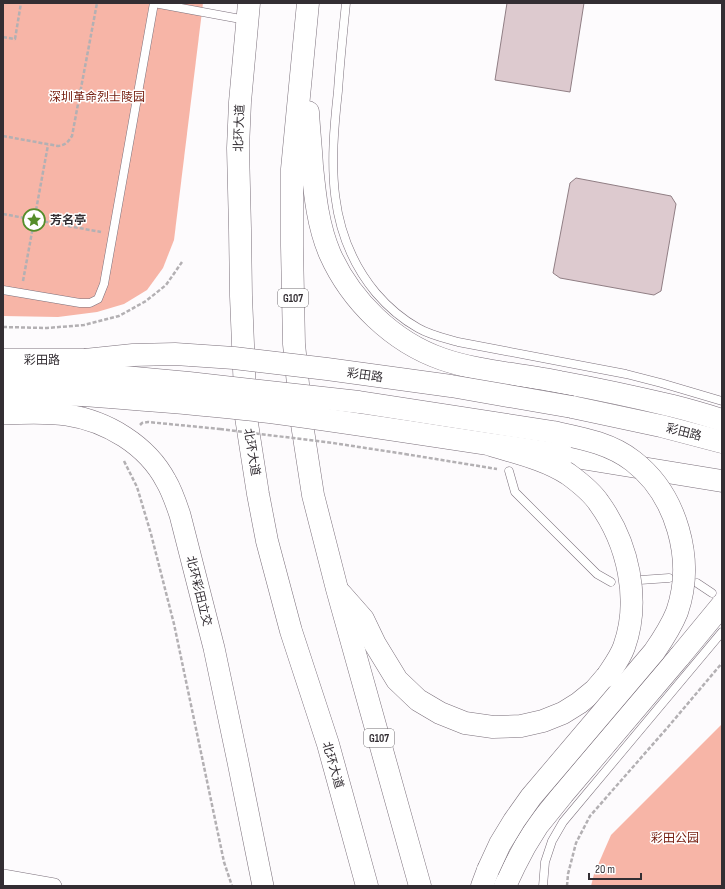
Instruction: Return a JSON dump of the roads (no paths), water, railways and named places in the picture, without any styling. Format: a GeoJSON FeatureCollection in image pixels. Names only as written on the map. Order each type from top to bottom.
{"type":"FeatureCollection","features":[{"type":"Feature","properties":{"kind":"main road","name":"G107"},"geometry":{"type":"LineString","coordinates":[[308,3],[292,169],[294,344],[302,424],[313,495],[337,589],[420,886]]}},
{"type":"Feature","properties":{"kind":"main road","name":"北环大道"},"geometry":{"type":"LineString","coordinates":[[248,11],[240,102],[238,148],[240,296],[246,417],[267,541],[291,631],[328,744],[367,886]]}},
{"type":"Feature","properties":{"kind":"main road"},"geometry":{"type":"LineString","coordinates":[[304,45],[308,124],[316,200],[322,228],[330,254],[352,292],[382,324],[410,344],[442,359],[476,368],[596,389],[673,406],[722,420]]}},
{"type":"Feature","properties":{"kind":"main road","name":"彩田路"},"geometry":{"type":"LineString","coordinates":[[3,393],[84,376],[133,355],[175,354],[234,358],[451,386],[572,407],[661,426],[722,442]]}},
{"type":"Feature","properties":{"kind":"main road","name":"彩田路"},"geometry":{"type":"LineString","coordinates":[[3,360],[224,407],[414,432],[722,481]]}},
{"type":"Feature","properties":{"kind":"main road"},"geometry":{"type":"LineString","coordinates":[[3,372],[135,378],[188,383],[359,402],[553,432],[581,438],[610,447],[632,461],[650,477],[666,499],[681,541],[683,590],[677,612],[668,632],[654,652],[531,797],[500,844],[485,878]]}},
{"type":"Feature","properties":{"kind":"main road","name":"北环彩田立交"},"geometry":{"type":"LineString","coordinates":[[3,414],[28,413],[67,415],[93,421],[113,430],[132,442],[158,467],[166,481],[180,515],[214,648],[263,886]]}},
{"type":"Feature","properties":{"kind":"main road"},"geometry":{"type":"LineString","coordinates":[[337,589],[363,619],[375,644],[397,680],[418,700],[465,723],[493,727],[521,726],[543,721],[562,713],[579,703],[595,690],[607,676],[623,650],[630,623],[631,596],[628,569],[613,527],[607,514],[586,488],[567,474],[540,460],[491,445]]}},
{"type":"Feature","properties":{"kind":"main road"},"geometry":{"type":"LineString","coordinates":[[505,886],[525,846],[538,825],[680,656],[717,599]]}},
{"type":"Feature","properties":{"kind":"street"},"geometry":{"type":"LineString","coordinates":[[3,877],[54,886]]}},
{"type":"Feature","properties":{"kind":"lane"},"geometry":{"type":"LineString","coordinates":[[3,290],[80,303],[90,303],[98,299],[104,284],[154,3],[248,11]]}},
{"type":"Feature","properties":{"kind":"lane"},"geometry":{"type":"LineString","coordinates":[[346,3],[333,148],[336,205],[342,230],[354,259],[366,281],[383,301],[401,317],[417,328],[435,336],[458,342],[626,374],[722,401]]}},
{"type":"Feature","properties":{"kind":"lane"},"geometry":{"type":"LineString","coordinates":[[509,471],[515,492],[597,574],[611,582]]}},
{"type":"Feature","properties":{"kind":"lane"},"geometry":{"type":"LineString","coordinates":[[640,580],[669,578]]}},
{"type":"Feature","properties":{"kind":"lane"},"geometry":{"type":"LineString","coordinates":[[697,583],[717,599]]}},
{"type":"Feature","properties":{"kind":"lane"},"geometry":{"type":"LineString","coordinates":[[543,886],[545,862],[552,841],[562,822],[722,632]]}},
{"type":"Feature","properties":{"kind":"place","name":"芳名亭"},"geometry":{"type":"Point","coordinates":[34,220]}},
{"type":"Feature","properties":{"kind":"park label","name":"深圳革命烈士陵园"},"geometry":{"type":"Point","coordinates":[97,97]}},
{"type":"Feature","properties":{"kind":"park label","name":"彩田公园"},"geometry":{"type":"Point","coordinates":[675,838]}}]}
